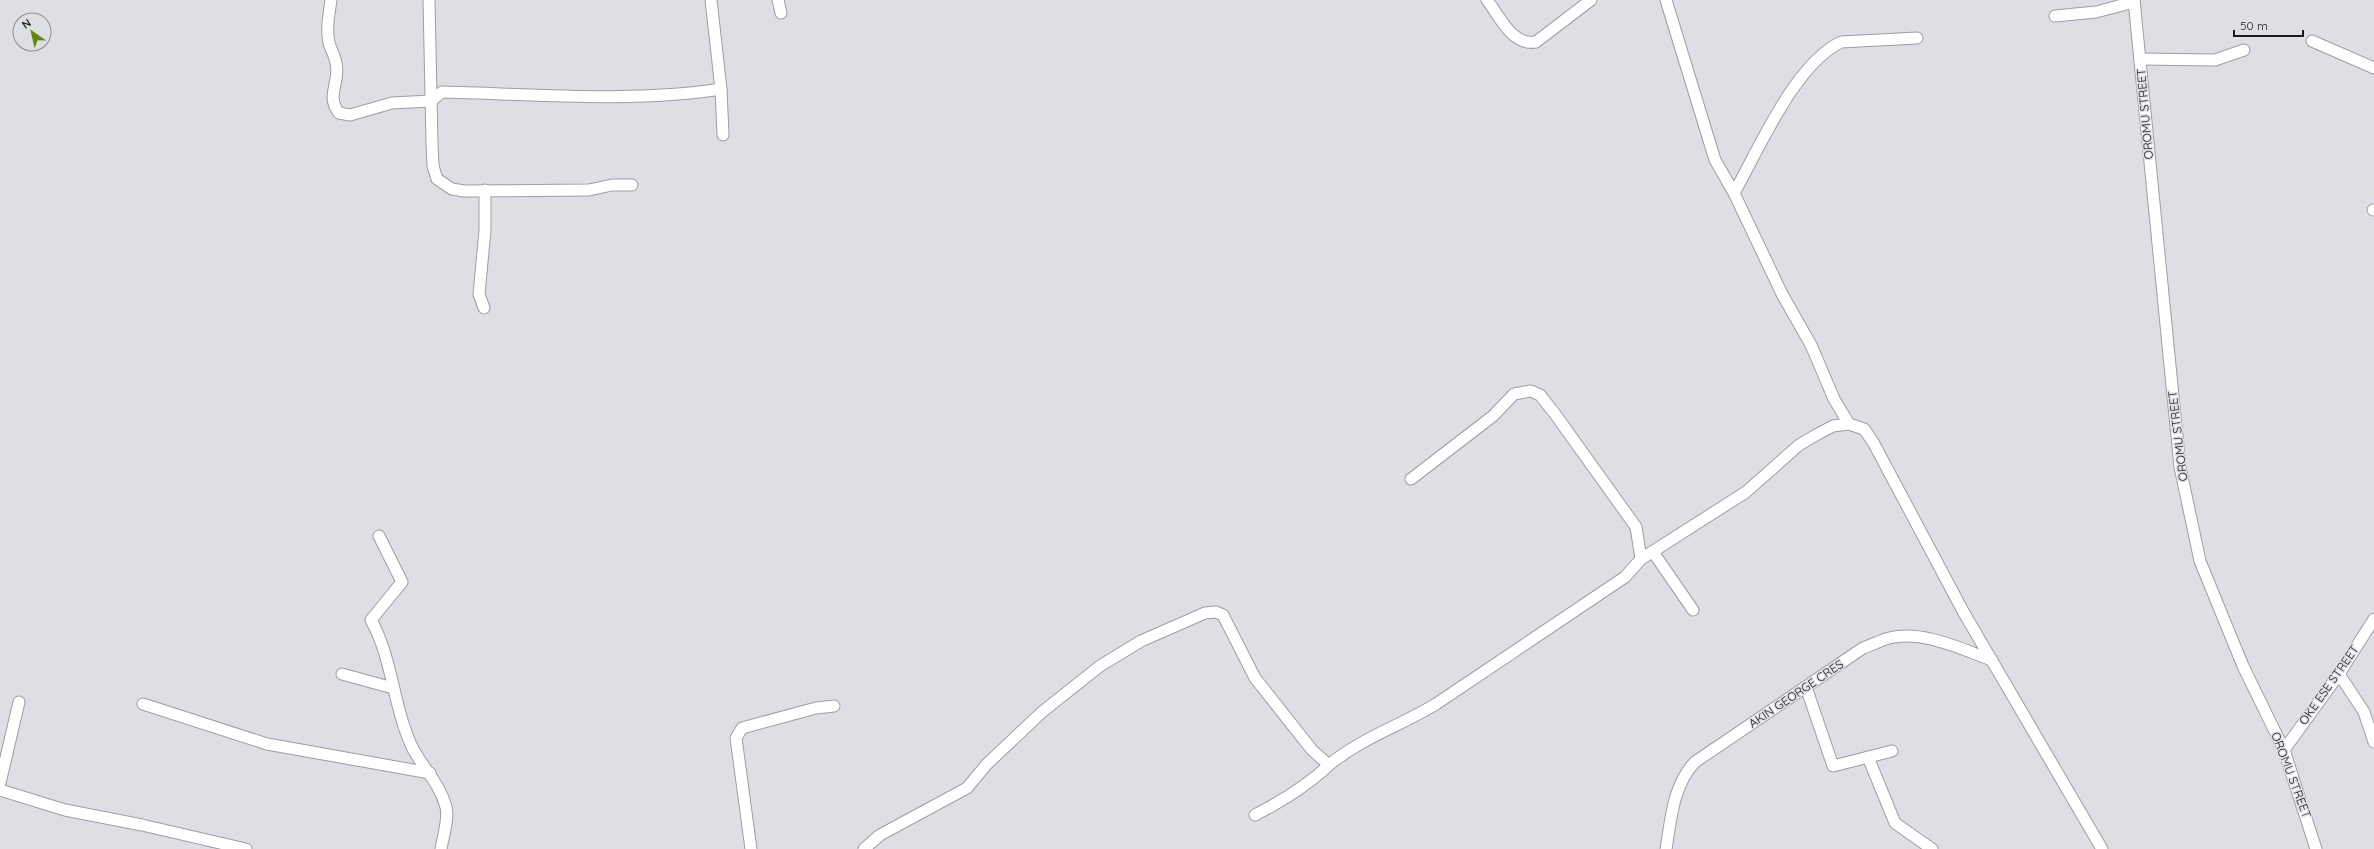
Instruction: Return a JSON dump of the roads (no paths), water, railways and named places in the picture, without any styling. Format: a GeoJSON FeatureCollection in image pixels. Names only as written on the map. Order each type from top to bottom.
{"type":"FeatureCollection","features":[{"type":"Feature","properties":{"kind":"street"},"geometry":{"type":"LineString","coordinates":[[331,0],[327,25],[329,42],[337,64],[336,86],[332,93],[334,107],[339,113],[350,116],[392,103],[431,101],[442,92],[598,96],[685,94],[721,88]]}},
{"type":"Feature","properties":{"kind":"street"},"geometry":{"type":"LineString","coordinates":[[429,0],[433,166],[437,179],[452,189],[464,191],[590,190],[612,185],[632,185]]}},
{"type":"Feature","properties":{"kind":"street"},"geometry":{"type":"LineString","coordinates":[[711,0],[721,88],[723,135]]}},
{"type":"Feature","properties":{"kind":"street"},"geometry":{"type":"LineString","coordinates":[[778,0],[781,13]]}},
{"type":"Feature","properties":{"kind":"street"},"geometry":{"type":"LineString","coordinates":[[1487,0],[1516,40],[1525,44],[1536,42],[1591,0]]}},
{"type":"Feature","properties":{"kind":"street"},"geometry":{"type":"LineString","coordinates":[[1666,0],[1715,160],[1734,194],[1782,294],[1811,344],[1834,400],[1849,424]]}},
{"type":"Feature","properties":{"kind":"street"},"geometry":{"type":"LineString","coordinates":[[2055,16],[2096,12],[2134,1]]}},
{"type":"Feature","properties":{"kind":"street","name":"OROMU STREET"},"geometry":{"type":"LineString","coordinates":[[2134,1],[2148,158],[2180,466],[2200,561],[2219,612],[2242,666],[2284,750],[2316,849]]}},
{"type":"Feature","properties":{"kind":"street"},"geometry":{"type":"LineString","coordinates":[[1734,194],[1791,91],[1816,60],[1830,47],[1840,42],[1917,38]]}},
{"type":"Feature","properties":{"kind":"street"},"geometry":{"type":"LineString","coordinates":[[2312,41],[2374,68]]}},
{"type":"Feature","properties":{"kind":"street"},"geometry":{"type":"LineString","coordinates":[[2140,59],[2216,60],[2244,50]]}},
{"type":"Feature","properties":{"kind":"street"},"geometry":{"type":"LineString","coordinates":[[484,308],[479,294],[486,230],[485,190]]}},
{"type":"Feature","properties":{"kind":"street"},"geometry":{"type":"LineString","coordinates":[[1411,479],[1493,416],[1514,394],[1531,391],[1540,395],[1555,414],[1636,527],[1641,559]]}},
{"type":"Feature","properties":{"kind":"street"},"geometry":{"type":"LineString","coordinates":[[1255,815],[1287,798],[1316,778],[1348,749],[1412,718],[1436,704],[1624,577],[1641,559],[1746,492],[1800,445],[1833,426],[1849,424],[1864,429],[1873,442],[1907,510],[2102,849]]}},
{"type":"Feature","properties":{"kind":"street"},"geometry":{"type":"LineString","coordinates":[[379,536],[402,582],[371,620],[381,638],[393,688],[414,749],[439,786],[447,809],[441,849]]}},
{"type":"Feature","properties":{"kind":"street"},"geometry":{"type":"LineString","coordinates":[[1653,552],[1693,610]]}},
{"type":"Feature","properties":{"kind":"street"},"geometry":{"type":"LineString","coordinates":[[864,849],[880,835],[967,788],[987,764],[1042,712],[1100,666],[1141,641],[1210,612],[1222,615],[1255,678],[1312,750],[1329,765]]}},
{"type":"Feature","properties":{"kind":"street","name":"OKE ESE STREET"},"geometry":{"type":"LineString","coordinates":[[2284,750],[2339,674],[2374,619]]}},
{"type":"Feature","properties":{"kind":"street","name":"AKIN GEORGE CRES"},"geometry":{"type":"LineString","coordinates":[[1666,849],[1674,802],[1689,768],[1695,762],[1863,648],[1890,638],[1913,636],[1934,641],[1992,660]]}},
{"type":"Feature","properties":{"kind":"street"},"geometry":{"type":"LineString","coordinates":[[342,674],[393,688]]}},
{"type":"Feature","properties":{"kind":"street"},"geometry":{"type":"LineString","coordinates":[[2339,674],[2364,712],[2374,742]]}},
{"type":"Feature","properties":{"kind":"street"},"geometry":{"type":"LineString","coordinates":[[1806,687],[1832,766],[1892,751]]}},
{"type":"Feature","properties":{"kind":"street"},"geometry":{"type":"LineString","coordinates":[[0,783],[19,702]]}},
{"type":"Feature","properties":{"kind":"street"},"geometry":{"type":"LineString","coordinates":[[143,704],[267,744],[430,773]]}},
{"type":"Feature","properties":{"kind":"street"},"geometry":{"type":"LineString","coordinates":[[752,849],[740,779],[736,738],[738,731],[742,728],[816,708],[834,706]]}},
{"type":"Feature","properties":{"kind":"street"},"geometry":{"type":"LineString","coordinates":[[1868,757],[1895,824],[1932,849]]}},
{"type":"Feature","properties":{"kind":"street"},"geometry":{"type":"LineString","coordinates":[[0,790],[65,810],[142,825],[246,849]]}}]}
